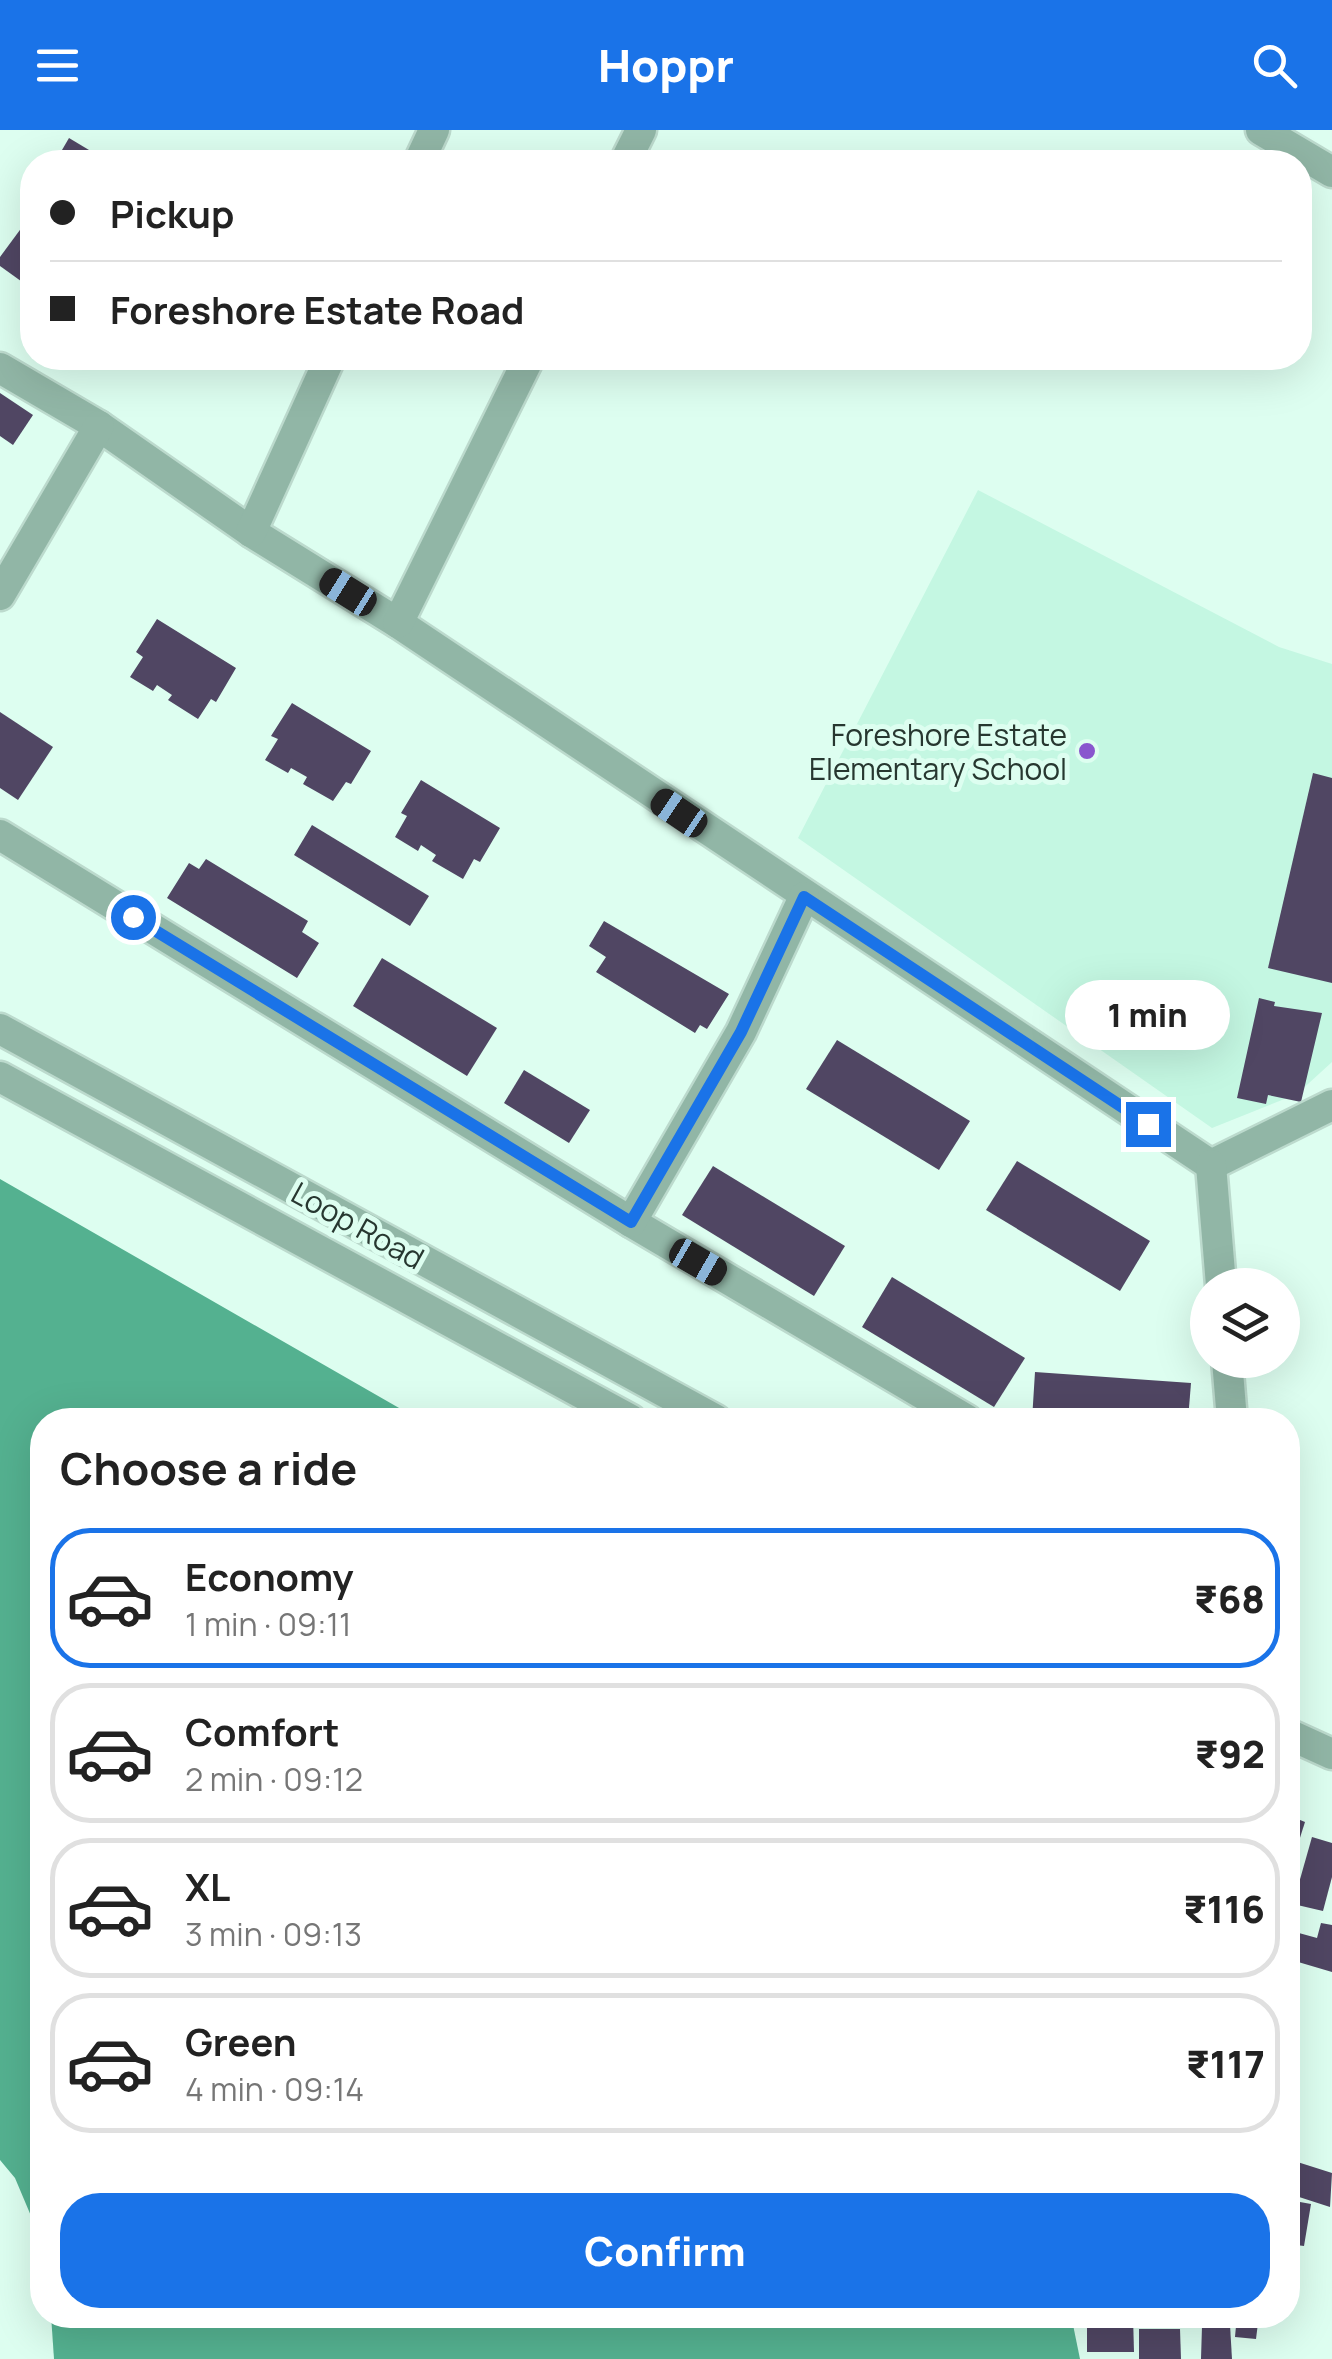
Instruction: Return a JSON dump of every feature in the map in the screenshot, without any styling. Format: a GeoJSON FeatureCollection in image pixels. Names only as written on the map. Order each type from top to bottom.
{"type":"FeatureCollection","features":[{"type":"Feature","properties":{"kind":"street"},"geometry":{"type":"LineString","coordinates":[[1261,130],[1295,150]]}},
{"type":"Feature","properties":{"kind":"street"},"geometry":{"type":"LineString","coordinates":[[0,368],[99,426],[251,532],[398,622],[804,897],[1211,1165]]}},
{"type":"Feature","properties":{"kind":"street"},"geometry":{"type":"LineString","coordinates":[[251,532],[325,370]]}},
{"type":"Feature","properties":{"kind":"street"},"geometry":{"type":"LineString","coordinates":[[398,622],[523,370]]}},
{"type":"Feature","properties":{"kind":"street"},"geometry":{"type":"LineString","coordinates":[[0,595],[99,426]]}},
{"type":"Feature","properties":{"kind":"street"},"geometry":{"type":"LineString","coordinates":[[0,835],[631,1222],[947,1408]]}},
{"type":"Feature","properties":{"kind":"street"},"geometry":{"type":"LineString","coordinates":[[631,1222],[741,1032],[804,897]]}},
{"type":"Feature","properties":{"kind":"street","name":"Loop Road"},"geometry":{"type":"LineString","coordinates":[[0,1030],[694,1408]]}},
{"type":"Feature","properties":{"kind":"street","name":"Loop Road"},"geometry":{"type":"LineString","coordinates":[[0,1078],[609,1408]]}},
{"type":"Feature","properties":{"kind":"street"},"geometry":{"type":"LineString","coordinates":[[1211,1165],[1332,1105]]}},
{"type":"Feature","properties":{"kind":"street"},"geometry":{"type":"LineString","coordinates":[[1211,1165],[1220,1268]]}},
{"type":"Feature","properties":{"kind":"street"},"geometry":{"type":"LineString","coordinates":[[1228,1378],[1231,1408]]}},
{"type":"Feature","properties":{"kind":"street"},"geometry":{"type":"LineString","coordinates":[[1300,1739],[1332,1754]]}},
{"type":"Feature","properties":{"kind":"shaded area","name":"Foreshore Estate Elementary School"},"geometry":{"type":"Polygon","coordinates":[[[978,490],[1279,647],[1332,664],[1332,1062],[1297,1094],[1212,1128],[798,838],[978,490]]]}},
{"type":"Feature","properties":{"kind":"shaded area"},"geometry":{"type":"Polygon","coordinates":[[[0,1179],[399,1408],[30,1408],[30,2214],[15,2178],[0,2160],[0,1179]]]}},
{"type":"Feature","properties":{"kind":"shaded area"},"geometry":{"type":"Polygon","coordinates":[[[52,2328],[1074,2328],[1080,2359],[54,2359],[52,2328]]]}},
{"type":"Feature","properties":{"kind":"building"},"geometry":{"type":"Polygon","coordinates":[[[69,138],[89,150],[62,150],[69,138]]]}},
{"type":"Feature","properties":{"kind":"building"},"geometry":{"type":"Polygon","coordinates":[[[20,230],[20,280],[0,266],[0,257],[20,230]]]}},
{"type":"Feature","properties":{"kind":"building"},"geometry":{"type":"Polygon","coordinates":[[[0,393],[33,415],[13,445],[0,436],[0,393]]]}},
{"type":"Feature","properties":{"kind":"building"},"geometry":{"type":"Polygon","coordinates":[[[157,619],[236,668],[216,702],[211,699],[198,719],[168,700],[172,695],[157,685],[153,691],[130,677],[143,657],[136,652],[157,619]]]}},
{"type":"Feature","properties":{"kind":"building"},"geometry":{"type":"Polygon","coordinates":[[[292,703],[371,751],[351,784],[346,782],[333,801],[303,784],[307,777],[291,768],[288,773],[265,760],[278,739],[271,736],[292,703]]]}},
{"type":"Feature","properties":{"kind":"building"},"geometry":{"type":"Polygon","coordinates":[[[0,712],[53,747],[18,800],[0,788],[0,712]]]}},
{"type":"Feature","properties":{"kind":"building"},"geometry":{"type":"Polygon","coordinates":[[[1313,773],[1332,778],[1332,983],[1268,968],[1313,773]]]}},
{"type":"Feature","properties":{"kind":"building"},"geometry":{"type":"Polygon","coordinates":[[[421,780],[500,828],[480,862],[474,859],[463,879],[432,861],[436,855],[421,845],[418,851],[395,837],[407,816],[401,813],[421,780]]]}},
{"type":"Feature","properties":{"kind":"building"},"geometry":{"type":"Polygon","coordinates":[[[312,825],[429,896],[410,926],[294,855],[312,825]]]}},
{"type":"Feature","properties":{"kind":"building"},"geometry":{"type":"Polygon","coordinates":[[[206,859],[308,921],[302,932],[319,943],[297,978],[167,898],[189,863],[199,869],[206,859]]]}},
{"type":"Feature","properties":{"kind":"building"},"geometry":{"type":"Polygon","coordinates":[[[604,921],[729,994],[707,1029],[700,1025],[695,1033],[596,972],[606,957],[589,946],[604,921]]]}},
{"type":"Feature","properties":{"kind":"building"},"geometry":{"type":"Polygon","coordinates":[[[382,958],[497,1028],[467,1076],[353,1006],[382,958]]]}},
{"type":"Feature","properties":{"kind":"building"},"geometry":{"type":"Polygon","coordinates":[[[1259,998],[1275,1002],[1274,1006],[1322,1013],[1301,1102],[1268,1095],[1266,1104],[1237,1098],[1259,998]]]}},
{"type":"Feature","properties":{"kind":"building"},"geometry":{"type":"Polygon","coordinates":[[[837,1040],[970,1121],[939,1170],[806,1089],[837,1040]]]}},
{"type":"Feature","properties":{"kind":"building"},"geometry":{"type":"Polygon","coordinates":[[[524,1070],[590,1110],[569,1143],[504,1103],[524,1070]]]}},
{"type":"Feature","properties":{"kind":"building"},"geometry":{"type":"Polygon","coordinates":[[[1017,1161],[1150,1241],[1120,1291],[986,1210],[1017,1161]]]}},
{"type":"Feature","properties":{"kind":"building"},"geometry":{"type":"Polygon","coordinates":[[[713,1166],[845,1246],[814,1296],[682,1215],[713,1166]]]}},
{"type":"Feature","properties":{"kind":"building"},"geometry":{"type":"Polygon","coordinates":[[[892,1277],[1025,1358],[994,1407],[862,1327],[892,1277]]]}},
{"type":"Feature","properties":{"kind":"building"},"geometry":{"type":"Polygon","coordinates":[[[1035,1372],[1191,1383],[1189,1408],[1033,1408],[1035,1372]]]}},
{"type":"Feature","properties":{"kind":"building"},"geometry":{"type":"Polygon","coordinates":[[[1312,1837],[1332,1843],[1332,1877],[1323,1911],[1300,1906],[1300,1879],[1312,1837]]]}},
{"type":"Feature","properties":{"kind":"building"},"geometry":{"type":"Polygon","coordinates":[[[1321,1923],[1332,1925],[1332,1972],[1300,1963],[1300,1933],[1317,1938],[1321,1923]]]}},
{"type":"Feature","properties":{"kind":"building"},"geometry":{"type":"Polygon","coordinates":[[[1300,2163],[1332,2173],[1330,2207],[1300,2197],[1300,2163]]]}},
{"type":"Feature","properties":{"kind":"building"},"geometry":{"type":"Polygon","coordinates":[[[1300,2202],[1311,2204],[1304,2246],[1300,2246],[1300,2202]]]}},
{"type":"Feature","properties":{"kind":"building"},"geometry":{"type":"Polygon","coordinates":[[[1087,2328],[1133,2328],[1134,2352],[1087,2352],[1087,2328]]]}},
{"type":"Feature","properties":{"kind":"building"},"geometry":{"type":"Polygon","coordinates":[[[1202,2328],[1230,2328],[1232,2359],[1201,2359],[1202,2328]]]}},
{"type":"Feature","properties":{"kind":"building"},"geometry":{"type":"Polygon","coordinates":[[[1236,2328],[1257,2328],[1256,2339],[1235,2337],[1236,2328]]]}},
{"type":"Feature","properties":{"kind":"building"},"geometry":{"type":"Polygon","coordinates":[[[1139,2329],[1180,2329],[1181,2359],[1139,2359],[1139,2329]]]}},
{"type":"Feature","properties":{"kind":"place","name":"Foreshore Estate Elementary School"},"geometry":{"type":"Point","coordinates":[1087,751]}},
{"type":"Feature","properties":{"kind":"route"},"geometry":{"type":"LineString","coordinates":[[133,917],[631,1222],[741,1032],[804,897],[1148,1124]]}}]}
